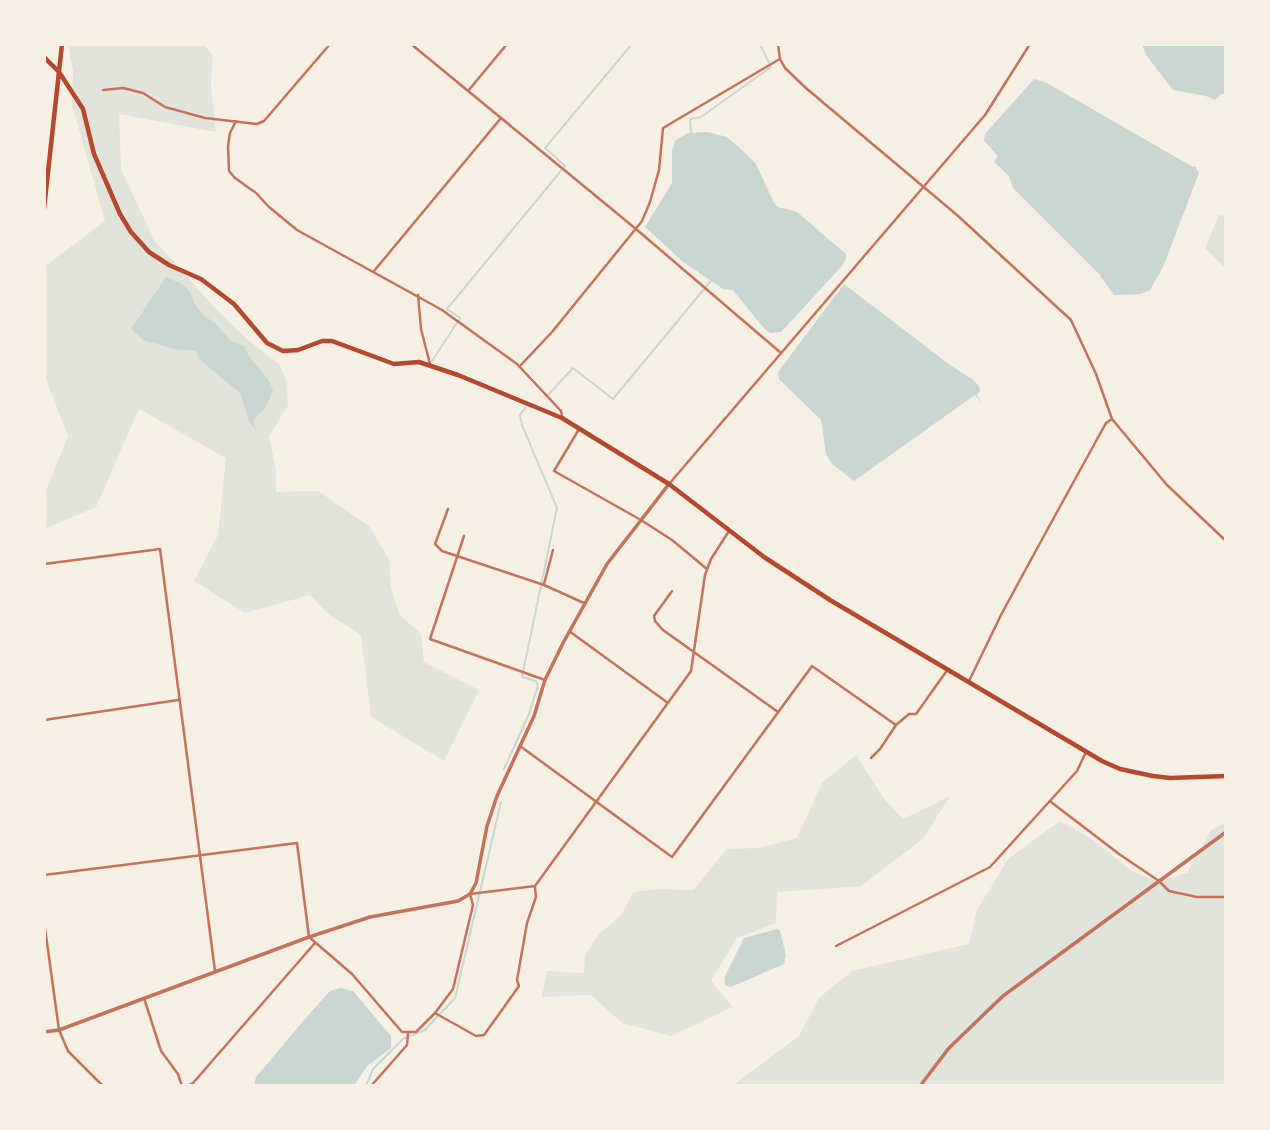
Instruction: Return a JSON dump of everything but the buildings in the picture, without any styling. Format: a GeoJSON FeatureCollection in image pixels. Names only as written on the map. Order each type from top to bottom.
{"type":"FeatureCollection","features":[{"type":"Feature","properties":{"kind":"main road"},"geometry":{"type":"LineString","coordinates":[[44,209],[62,44]]}},
{"type":"Feature","properties":{"kind":"main road"},"geometry":{"type":"LineString","coordinates":[[44,57],[59,72],[83,109],[94,154],[120,215],[131,232],[149,252],[169,265],[201,279],[234,304],[267,343],[283,351],[332,341],[394,364],[419,362],[562,418],[669,484],[765,557],[830,600],[1086,752],[1120,769],[1137,774],[1170,778],[1226,776]]}},
{"type":"Feature","properties":{"kind":"street"},"geometry":{"type":"LineString","coordinates":[[103,90],[123,88],[143,93],[165,107],[205,118],[257,124],[264,121],[330,44]]}},
{"type":"Feature","properties":{"kind":"street"},"geometry":{"type":"LineString","coordinates":[[411,44],[636,229],[781,353]]}},
{"type":"Feature","properties":{"kind":"street"},"geometry":{"type":"LineString","coordinates":[[468,91],[507,44]]}},
{"type":"Feature","properties":{"kind":"street"},"geometry":{"type":"LineString","coordinates":[[778,44],[780,59],[785,68],[807,89],[957,215],[1072,320],[1112,419],[1167,485],[1226,541]]}},
{"type":"Feature","properties":{"kind":"street"},"geometry":{"type":"LineString","coordinates":[[44,876],[297,843],[309,937],[352,974],[402,1032],[416,1032],[453,989],[472,905],[470,894],[476,883],[487,826],[497,796],[534,716],[545,680],[607,564],[669,484],[985,115],[1030,44]]}},
{"type":"Feature","properties":{"kind":"street"},"geometry":{"type":"LineString","coordinates":[[520,366],[552,332],[636,229],[650,202],[659,170],[663,128],[780,59]]}},
{"type":"Feature","properties":{"kind":"street"},"geometry":{"type":"LineString","coordinates":[[374,271],[501,118]]}},
{"type":"Feature","properties":{"kind":"street"},"geometry":{"type":"LineString","coordinates":[[236,121],[228,146],[229,171],[235,178],[297,230],[418,295],[520,366],[561,411],[562,418]]}},
{"type":"Feature","properties":{"kind":"street"},"geometry":{"type":"LineString","coordinates":[[418,295],[421,329],[431,366]]}},
{"type":"Feature","properties":{"kind":"street"},"geometry":{"type":"LineString","coordinates":[[969,681],[1046,532],[1106,423],[1112,419]]}},
{"type":"Feature","properties":{"kind":"street"},"geometry":{"type":"LineString","coordinates":[[579,429],[554,471],[641,520],[672,540],[707,569]]}},
{"type":"Feature","properties":{"kind":"street"},"geometry":{"type":"LineString","coordinates":[[448,509],[435,544],[442,551],[544,585],[584,603]]}},
{"type":"Feature","properties":{"kind":"street"},"geometry":{"type":"LineString","coordinates":[[435,1013],[476,1036],[484,1035],[519,986],[517,980],[527,923],[536,897],[535,886],[691,671],[707,569],[729,531]]}},
{"type":"Feature","properties":{"kind":"street"},"geometry":{"type":"LineString","coordinates":[[464,536],[430,639],[545,680]]}},
{"type":"Feature","properties":{"kind":"street"},"geometry":{"type":"LineString","coordinates":[[44,564],[160,549],[215,972]]}},
{"type":"Feature","properties":{"kind":"street"},"geometry":{"type":"LineString","coordinates":[[544,585],[553,550]]}},
{"type":"Feature","properties":{"kind":"street"},"geometry":{"type":"LineString","coordinates":[[672,591],[654,616],[655,621],[663,630],[778,712]]}},
{"type":"Feature","properties":{"kind":"street"},"geometry":{"type":"LineString","coordinates":[[569,632],[668,703]]}},
{"type":"Feature","properties":{"kind":"street"},"geometry":{"type":"LineString","coordinates":[[520,746],[672,857],[812,666],[896,725]]}},
{"type":"Feature","properties":{"kind":"street"},"geometry":{"type":"LineString","coordinates":[[872,758],[896,725],[909,715],[916,714],[948,669]]}},
{"type":"Feature","properties":{"kind":"street"},"geometry":{"type":"LineString","coordinates":[[44,720],[178,700]]}},
{"type":"Feature","properties":{"kind":"street"},"geometry":{"type":"LineString","coordinates":[[836,946],[990,867],[1077,771],[1086,752]]}},
{"type":"Feature","properties":{"kind":"street"},"geometry":{"type":"LineString","coordinates":[[1051,802],[1159,881],[1168,891],[1197,897],[1226,897]]}},
{"type":"Feature","properties":{"kind":"street"},"geometry":{"type":"LineString","coordinates":[[920,1086],[949,1048],[1003,996],[1226,832]]}},
{"type":"Feature","properties":{"kind":"street"},"geometry":{"type":"LineString","coordinates":[[44,1032],[59,1030],[370,917],[458,901],[470,894],[535,886]]}},
{"type":"Feature","properties":{"kind":"street"},"geometry":{"type":"LineString","coordinates":[[44,921],[59,1030],[68,1051],[103,1086]]}},
{"type":"Feature","properties":{"kind":"street"},"geometry":{"type":"LineString","coordinates":[[144,998],[161,1051],[184,1086],[193,1083],[316,942]]}},
{"type":"Feature","properties":{"kind":"street"},"geometry":{"type":"LineString","coordinates":[[44,958],[49,958]]}},
{"type":"Feature","properties":{"kind":"street"},"geometry":{"type":"LineString","coordinates":[[371,1086],[407,1045],[408,1033]]}},
{"type":"Feature","properties":{"kind":"shaded area"},"geometry":{"type":"Polygon","coordinates":[[[68,44],[204,44],[213,56],[211,85],[216,132],[119,114],[121,169],[154,240],[214,307],[248,340],[280,365],[286,380],[288,405],[269,437],[276,469],[276,492],[318,491],[369,526],[389,559],[391,588],[399,614],[421,634],[424,662],[479,690],[444,761],[371,717],[361,635],[327,613],[310,595],[245,613],[194,581],[218,535],[226,458],[139,409],[96,507],[44,529],[44,495],[68,436],[44,374],[44,267],[105,221],[72,105],[73,70],[68,44]]]}},
{"type":"Feature","properties":{"kind":"shaded area"},"geometry":{"type":"Polygon","coordinates":[[[1142,44],[1226,44],[1226,93],[1215,100],[1173,90],[1146,55],[1142,44]]]}},
{"type":"Feature","properties":{"kind":"shaded area"},"geometry":{"type":"Polygon","coordinates":[[[1034,79],[1047,83],[1195,166],[1199,173],[1163,267],[1150,290],[1140,294],[1114,295],[1099,274],[1013,188],[1009,176],[994,162],[998,156],[984,141],[985,134],[1034,79]]]}},
{"type":"Feature","properties":{"kind":"shaded area"},"geometry":{"type":"Polygon","coordinates":[[[707,132],[727,137],[756,164],[778,207],[797,212],[846,254],[842,266],[781,332],[770,333],[733,290],[723,289],[682,261],[645,227],[672,183],[672,150],[676,140],[688,133],[707,132]]]}},
{"type":"Feature","properties":{"kind":"shaded area"},"geometry":{"type":"Polygon","coordinates":[[[1219,215],[1226,216],[1226,269],[1205,248],[1219,215]]]}},
{"type":"Feature","properties":{"kind":"shaded area"},"geometry":{"type":"Polygon","coordinates":[[[166,277],[189,290],[204,316],[215,323],[230,340],[244,346],[268,379],[273,390],[266,407],[254,419],[257,431],[249,421],[240,393],[200,360],[196,351],[174,349],[143,340],[131,329],[166,277]]]}},
{"type":"Feature","properties":{"kind":"shaded area"},"geometry":{"type":"Polygon","coordinates":[[[844,284],[972,379],[979,386],[977,395],[983,404],[975,395],[854,481],[832,464],[826,454],[821,420],[779,379],[778,372],[844,284]]]}},
{"type":"Feature","properties":{"kind":"shaded area"},"geometry":{"type":"Polygon","coordinates":[[[856,755],[885,800],[903,819],[950,796],[923,839],[861,886],[777,892],[776,923],[737,938],[711,981],[733,1007],[671,1036],[622,1023],[591,995],[542,997],[547,971],[584,973],[585,955],[599,934],[622,914],[633,892],[657,889],[694,890],[726,849],[758,848],[797,838],[822,783],[856,755]]]}},
{"type":"Feature","properties":{"kind":"shaded area"},"geometry":{"type":"Polygon","coordinates":[[[1060,821],[1092,839],[1133,872],[1159,881],[1187,873],[1211,830],[1226,822],[1226,1086],[732,1086],[799,1036],[819,998],[852,971],[969,944],[977,910],[1008,859],[1060,821]]]}},
{"type":"Feature","properties":{"kind":"shaded area"},"geometry":{"type":"Polygon","coordinates":[[[777,929],[780,931],[786,955],[784,964],[731,987],[725,985],[725,976],[744,938],[777,929]]]}},
{"type":"Feature","properties":{"kind":"shaded area"},"geometry":{"type":"Polygon","coordinates":[[[341,988],[353,991],[391,1036],[391,1048],[367,1066],[354,1086],[254,1086],[256,1077],[311,1012],[330,991],[341,988]]]}},
{"type":"Feature","properties":{"kind":"waterway"},"geometry":{"type":"LineString","coordinates":[[432,361],[460,318],[447,309],[565,166],[545,148],[632,44]]}},
{"type":"Feature","properties":{"kind":"waterway"},"geometry":{"type":"LineString","coordinates":[[691,133],[690,119],[701,117],[771,67],[760,44]]}},
{"type":"Feature","properties":{"kind":"waterway"},"geometry":{"type":"LineString","coordinates":[[549,394],[573,368],[613,399],[710,282]]}},
{"type":"Feature","properties":{"kind":"waterway"},"geometry":{"type":"LineString","coordinates":[[504,769],[529,714],[538,685],[536,681],[522,677],[557,508],[522,425],[520,415],[526,407]]}},
{"type":"Feature","properties":{"kind":"waterway"},"geometry":{"type":"LineString","coordinates":[[366,1086],[373,1069],[403,1039],[425,1030],[455,998],[501,802]]}}]}
